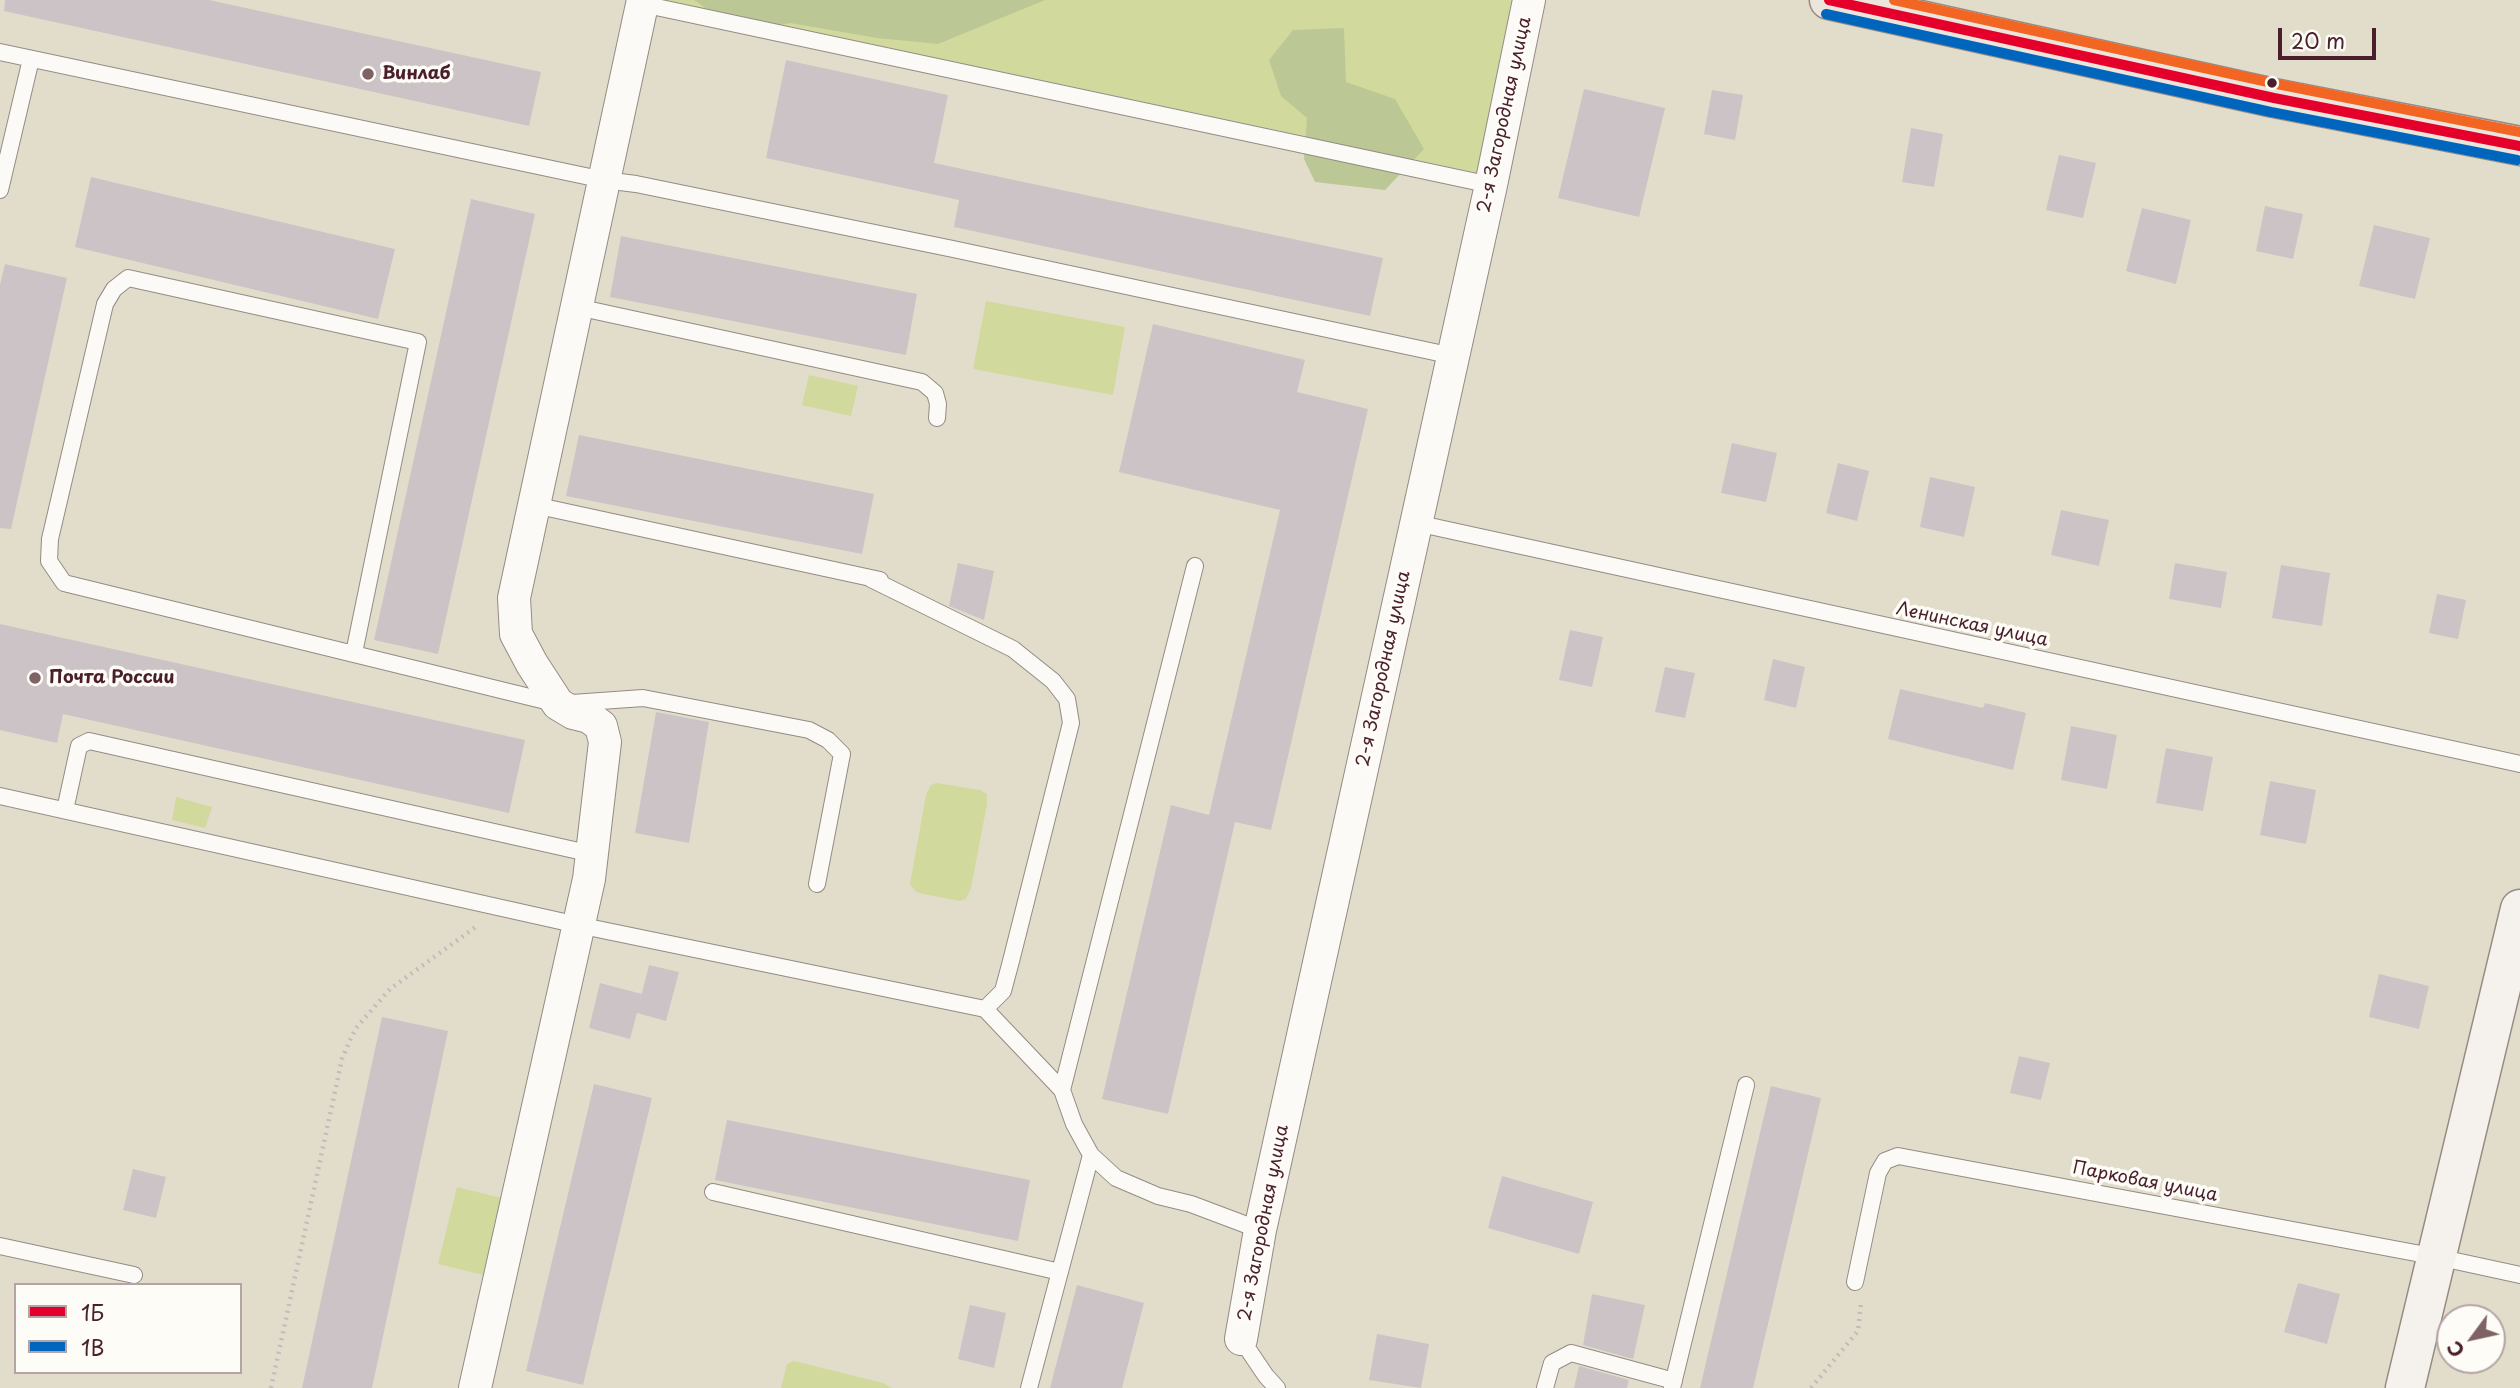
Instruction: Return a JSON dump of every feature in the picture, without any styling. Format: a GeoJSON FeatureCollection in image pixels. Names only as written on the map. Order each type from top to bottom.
{"type":"FeatureCollection","features":[{"type":"Feature","properties":{"kind":"main road"},"geometry":{"type":"LineString","coordinates":[[1829,0],[2274,97],[2520,146]]}},
{"type":"Feature","properties":{"kind":"main road"},"geometry":{"type":"LineString","coordinates":[[2405,1388],[2520,909]]}},
{"type":"Feature","properties":{"kind":"street","name":"2-я Загородная улица"},"geometry":{"type":"LineString","coordinates":[[1241,1339],[1260,1230],[1529,0]]}},
{"type":"Feature","properties":{"kind":"street"},"geometry":{"type":"LineString","coordinates":[[475,1388],[578,925],[592,854],[605,742],[601,726],[589,717],[573,713],[558,704],[516,634],[514,598],[643,2]]}},
{"type":"Feature","properties":{"kind":"lane"},"geometry":{"type":"LineString","coordinates":[[643,2],[1490,185]]}},
{"type":"Feature","properties":{"kind":"lane"},"geometry":{"type":"LineString","coordinates":[[0,52],[604,180],[636,184],[953,249],[1453,356]]}},
{"type":"Feature","properties":{"kind":"lane"},"geometry":{"type":"LineString","coordinates":[[0,190],[31,59]]}},
{"type":"Feature","properties":{"kind":"lane"},"geometry":{"type":"LineString","coordinates":[[354,653],[418,342],[128,278],[114,289],[105,304],[50,539],[49,561],[64,583],[558,704],[643,698],[809,730],[828,740],[842,754],[817,884]]}},
{"type":"Feature","properties":{"kind":"lane"},"geometry":{"type":"LineString","coordinates":[[577,307],[922,382],[935,393],[938,404],[937,418]]}},
{"type":"Feature","properties":{"kind":"lane"},"geometry":{"type":"LineString","coordinates":[[534,505],[877,579],[1013,649],[1053,681],[1067,699],[1071,723],[1012,961],[1003,990],[985,1009]]}},
{"type":"Feature","properties":{"kind":"lane","name":"Ленинская улица"},"geometry":{"type":"LineString","coordinates":[[1416,523],[2520,764]]}},
{"type":"Feature","properties":{"kind":"lane"},"geometry":{"type":"LineString","coordinates":[[1062,1090],[1195,566]]}},
{"type":"Feature","properties":{"kind":"lane"},"geometry":{"type":"LineString","coordinates":[[65,810],[79,746],[89,741],[592,854]]}},
{"type":"Feature","properties":{"kind":"lane"},"geometry":{"type":"LineString","coordinates":[[0,796],[578,925],[985,1009],[1062,1090],[1074,1124],[1091,1155],[1116,1178],[1158,1196],[1191,1204],[1260,1230]]}},
{"type":"Feature","properties":{"kind":"lane"},"geometry":{"type":"LineString","coordinates":[[1545,1388],[1552,1363],[1571,1353],[1673,1384],[1746,1085]]}},
{"type":"Feature","properties":{"kind":"lane"},"geometry":{"type":"LineString","coordinates":[[1029,1388],[1091,1155]]}},
{"type":"Feature","properties":{"kind":"lane","name":"Парковая улица"},"geometry":{"type":"LineString","coordinates":[[1855,1282],[1878,1173],[1885,1161],[1898,1156],[2520,1275]]}},
{"type":"Feature","properties":{"kind":"lane"},"geometry":{"type":"LineString","coordinates":[[713,1192],[1060,1272]]}},
{"type":"Feature","properties":{"kind":"lane"},"geometry":{"type":"LineString","coordinates":[[0,1246],[134,1275]]}},
{"type":"Feature","properties":{"kind":"lane"},"geometry":{"type":"LineString","coordinates":[[1241,1339],[1277,1388]]}},
{"type":"Feature","properties":{"kind":"path"},"geometry":{"type":"LineString","coordinates":[[271,1388],[342,1059],[349,1042],[356,1028],[390,989],[430,958],[504,908]]}},
{"type":"Feature","properties":{"kind":"path"},"geometry":{"type":"LineString","coordinates":[[1811,1388],[1858,1331],[1862,1306],[1855,1282]]}},
{"type":"Feature","properties":{"kind":"green space"},"geometry":{"type":"Polygon","coordinates":[[[664,0],[1518,0],[1479,173],[664,0]]]}},
{"type":"Feature","properties":{"kind":"green space"},"geometry":{"type":"Polygon","coordinates":[[[694,0],[1045,0],[938,44],[877,38],[790,23],[740,32],[694,0]]]}},
{"type":"Feature","properties":{"kind":"green space"},"geometry":{"type":"Polygon","coordinates":[[[1344,28],[1346,82],[1395,99],[1424,149],[1385,190],[1315,182],[1304,159],[1307,118],[1281,96],[1269,60],[1293,30],[1344,28]]]}},
{"type":"Feature","properties":{"kind":"green space"},"geometry":{"type":"Polygon","coordinates":[[[986,301],[1125,327],[1113,395],[973,369],[986,301]]]}},
{"type":"Feature","properties":{"kind":"green space"},"geometry":{"type":"Polygon","coordinates":[[[809,375],[858,386],[851,416],[802,405],[809,375]]]}},
{"type":"Feature","properties":{"kind":"green space"},"geometry":{"type":"Polygon","coordinates":[[[936,783],[980,790],[987,794],[971,888],[966,899],[960,901],[916,892],[910,884],[926,795],[931,785],[936,783]]]}},
{"type":"Feature","properties":{"kind":"green space"},"geometry":{"type":"Polygon","coordinates":[[[176,797],[212,807],[205,828],[172,820],[176,797]]]}},
{"type":"Feature","properties":{"kind":"green space"},"geometry":{"type":"Polygon","coordinates":[[[457,1187],[501,1198],[483,1275],[438,1264],[457,1187]]]}},
{"type":"Feature","properties":{"kind":"green space"},"geometry":{"type":"Polygon","coordinates":[[[794,1361],[883,1383],[892,1388],[781,1388],[787,1364],[794,1361]]]}},
{"type":"Feature","properties":{"kind":"building"},"geometry":{"type":"Polygon","coordinates":[[[5,0],[209,0],[541,72],[529,126],[4,11],[5,0]]]}},
{"type":"Feature","properties":{"kind":"building"},"geometry":{"type":"Polygon","coordinates":[[[786,60],[948,95],[934,163],[1383,258],[1370,316],[954,227],[959,200],[766,158],[786,60]]]}},
{"type":"Feature","properties":{"kind":"building"},"geometry":{"type":"Polygon","coordinates":[[[1584,89],[1665,108],[1639,217],[1558,198],[1584,89]]]}},
{"type":"Feature","properties":{"kind":"building"},"geometry":{"type":"Polygon","coordinates":[[[1712,90],[1743,95],[1735,140],[1704,134],[1712,90]]]}},
{"type":"Feature","properties":{"kind":"building"},"geometry":{"type":"Polygon","coordinates":[[[1911,128],[1943,134],[1934,187],[1902,182],[1911,128]]]}},
{"type":"Feature","properties":{"kind":"building"},"geometry":{"type":"Polygon","coordinates":[[[2059,155],[2096,163],[2083,218],[2046,210],[2059,155]]]}},
{"type":"Feature","properties":{"kind":"building"},"geometry":{"type":"Polygon","coordinates":[[[91,177],[395,249],[378,319],[75,247],[91,177]]]}},
{"type":"Feature","properties":{"kind":"building"},"geometry":{"type":"Polygon","coordinates":[[[471,199],[535,214],[438,654],[374,640],[471,199]]]}},
{"type":"Feature","properties":{"kind":"building"},"geometry":{"type":"Polygon","coordinates":[[[2265,206],[2303,214],[2293,259],[2256,251],[2265,206]]]}},
{"type":"Feature","properties":{"kind":"building"},"geometry":{"type":"Polygon","coordinates":[[[2142,208],[2191,220],[2176,284],[2126,271],[2142,208]]]}},
{"type":"Feature","properties":{"kind":"building"},"geometry":{"type":"Polygon","coordinates":[[[2374,225],[2430,238],[2415,299],[2359,286],[2374,225]]]}},
{"type":"Feature","properties":{"kind":"building"},"geometry":{"type":"Polygon","coordinates":[[[621,236],[917,294],[906,355],[610,297],[621,236]]]}},
{"type":"Feature","properties":{"kind":"building"},"geometry":{"type":"Polygon","coordinates":[[[5,264],[67,278],[11,529],[0,528],[0,285],[5,264]]]}},
{"type":"Feature","properties":{"kind":"building"},"geometry":{"type":"Polygon","coordinates":[[[1153,324],[1305,360],[1297,392],[1368,409],[1271,830],[1235,822],[1168,1114],[1102,1099],[1171,805],[1209,815],[1280,510],[1119,472],[1153,324]]]}},
{"type":"Feature","properties":{"kind":"building"},"geometry":{"type":"Polygon","coordinates":[[[579,435],[874,494],[862,554],[566,496],[579,435]]]}},
{"type":"Feature","properties":{"kind":"building"},"geometry":{"type":"Polygon","coordinates":[[[1732,443],[1777,453],[1766,502],[1721,493],[1732,443]]]}},
{"type":"Feature","properties":{"kind":"building"},"geometry":{"type":"Polygon","coordinates":[[[1838,463],[1869,471],[1857,521],[1826,513],[1838,463]]]}},
{"type":"Feature","properties":{"kind":"building"},"geometry":{"type":"Polygon","coordinates":[[[1930,477],[1975,487],[1964,537],[1920,527],[1930,477]]]}},
{"type":"Feature","properties":{"kind":"building"},"geometry":{"type":"Polygon","coordinates":[[[2061,510],[2109,520],[2099,566],[2051,555],[2061,510]]]}},
{"type":"Feature","properties":{"kind":"building"},"geometry":{"type":"Polygon","coordinates":[[[958,563],[994,571],[984,620],[949,606],[958,563]]]}},
{"type":"Feature","properties":{"kind":"building"},"geometry":{"type":"Polygon","coordinates":[[[2175,563],[2227,572],[2221,608],[2169,599],[2175,563]]]}},
{"type":"Feature","properties":{"kind":"building"},"geometry":{"type":"Polygon","coordinates":[[[2281,565],[2330,573],[2322,626],[2272,618],[2281,565]]]}},
{"type":"Feature","properties":{"kind":"building"},"geometry":{"type":"Polygon","coordinates":[[[2437,594],[2466,600],[2458,639],[2429,633],[2437,594]]]}},
{"type":"Feature","properties":{"kind":"building"},"geometry":{"type":"Polygon","coordinates":[[[0,624],[525,740],[509,813],[63,714],[57,743],[0,730],[0,624]]]}},
{"type":"Feature","properties":{"kind":"building"},"geometry":{"type":"Polygon","coordinates":[[[1570,630],[1603,637],[1592,687],[1559,680],[1570,630]]]}},
{"type":"Feature","properties":{"kind":"building"},"geometry":{"type":"Polygon","coordinates":[[[1773,659],[1805,667],[1796,708],[1764,700],[1773,659]]]}},
{"type":"Feature","properties":{"kind":"building"},"geometry":{"type":"Polygon","coordinates":[[[1665,667],[1695,673],[1685,718],[1655,712],[1665,667]]]}},
{"type":"Feature","properties":{"kind":"building"},"geometry":{"type":"Polygon","coordinates":[[[1900,689],[1983,708],[1985,703],[2026,713],[2013,770],[1888,739],[1900,689]]]}},
{"type":"Feature","properties":{"kind":"building"},"geometry":{"type":"Polygon","coordinates":[[[656,712],[709,722],[689,843],[635,833],[656,712]]]}},
{"type":"Feature","properties":{"kind":"building"},"geometry":{"type":"Polygon","coordinates":[[[2071,726],[2117,735],[2107,789],[2061,780],[2071,726]]]}},
{"type":"Feature","properties":{"kind":"building"},"geometry":{"type":"Polygon","coordinates":[[[2166,748],[2213,757],[2203,811],[2156,803],[2166,748]]]}},
{"type":"Feature","properties":{"kind":"building"},"geometry":{"type":"Polygon","coordinates":[[[2270,781],[2316,790],[2306,844],[2260,835],[2270,781]]]}},
{"type":"Feature","properties":{"kind":"building"},"geometry":{"type":"Polygon","coordinates":[[[649,965],[679,972],[666,1021],[637,1013],[649,965]]]}},
{"type":"Feature","properties":{"kind":"building"},"geometry":{"type":"Polygon","coordinates":[[[2379,974],[2429,986],[2419,1029],[2369,1017],[2379,974]]]}},
{"type":"Feature","properties":{"kind":"building"},"geometry":{"type":"Polygon","coordinates":[[[600,983],[642,994],[630,1039],[589,1028],[600,983]]]}},
{"type":"Feature","properties":{"kind":"building"},"geometry":{"type":"Polygon","coordinates":[[[382,1017],[448,1031],[372,1388],[302,1388],[382,1017]]]}},
{"type":"Feature","properties":{"kind":"building"},"geometry":{"type":"Polygon","coordinates":[[[2019,1056],[2050,1063],[2041,1100],[2010,1093],[2019,1056]]]}},
{"type":"Feature","properties":{"kind":"building"},"geometry":{"type":"Polygon","coordinates":[[[594,1084],[652,1098],[583,1385],[526,1371],[594,1084]]]}},
{"type":"Feature","properties":{"kind":"building"},"geometry":{"type":"Polygon","coordinates":[[[1771,1086],[1821,1098],[1753,1388],[1700,1388],[1771,1086]]]}},
{"type":"Feature","properties":{"kind":"building"},"geometry":{"type":"Polygon","coordinates":[[[727,1120],[1030,1180],[1018,1241],[715,1180],[727,1120]]]}},
{"type":"Feature","properties":{"kind":"building"},"geometry":{"type":"Polygon","coordinates":[[[133,1169],[166,1177],[156,1218],[123,1210],[133,1169]]]}},
{"type":"Feature","properties":{"kind":"building"},"geometry":{"type":"Polygon","coordinates":[[[1502,1176],[1593,1202],[1579,1254],[1488,1228],[1502,1176]]]}},
{"type":"Feature","properties":{"kind":"building"},"geometry":{"type":"Polygon","coordinates":[[[2298,1283],[2340,1294],[2327,1344],[2284,1332],[2298,1283]]]}},
{"type":"Feature","properties":{"kind":"building"},"geometry":{"type":"Polygon","coordinates":[[[1077,1285],[1144,1303],[1122,1388],[1050,1388],[1077,1285]]]}},
{"type":"Feature","properties":{"kind":"building"},"geometry":{"type":"Polygon","coordinates":[[[1592,1294],[1645,1305],[1633,1359],[1583,1345],[1592,1294]]]}},
{"type":"Feature","properties":{"kind":"building"},"geometry":{"type":"Polygon","coordinates":[[[970,1305],[1006,1313],[994,1368],[958,1359],[970,1305]]]}},
{"type":"Feature","properties":{"kind":"building"},"geometry":{"type":"Polygon","coordinates":[[[1377,1334],[1429,1344],[1421,1388],[1369,1380],[1377,1334]]]}},
{"type":"Feature","properties":{"kind":"building"},"geometry":{"type":"Polygon","coordinates":[[[1579,1366],[1629,1380],[1627,1388],[1574,1388],[1579,1366]]]}},
{"type":"Feature","properties":{"kind":"transit line","name":"1Б"},"geometry":{"type":"LineString","coordinates":[[1829,0],[2274,98],[2520,146]]}},
{"type":"Feature","properties":{"kind":"transit line"},"geometry":{"type":"LineString","coordinates":[[1894,0],[2277,84],[2520,132]]}},
{"type":"Feature","properties":{"kind":"transit line","name":"1В"},"geometry":{"type":"LineString","coordinates":[[1826,14],[2271,112],[2517,160]]}},
{"type":"Feature","properties":{"kind":"place","name":"Винлаб"},"geometry":{"type":"Point","coordinates":[368,74]}},
{"type":"Feature","properties":{"kind":"place","name":"Почта России"},"geometry":{"type":"Point","coordinates":[35,678]}}]}
